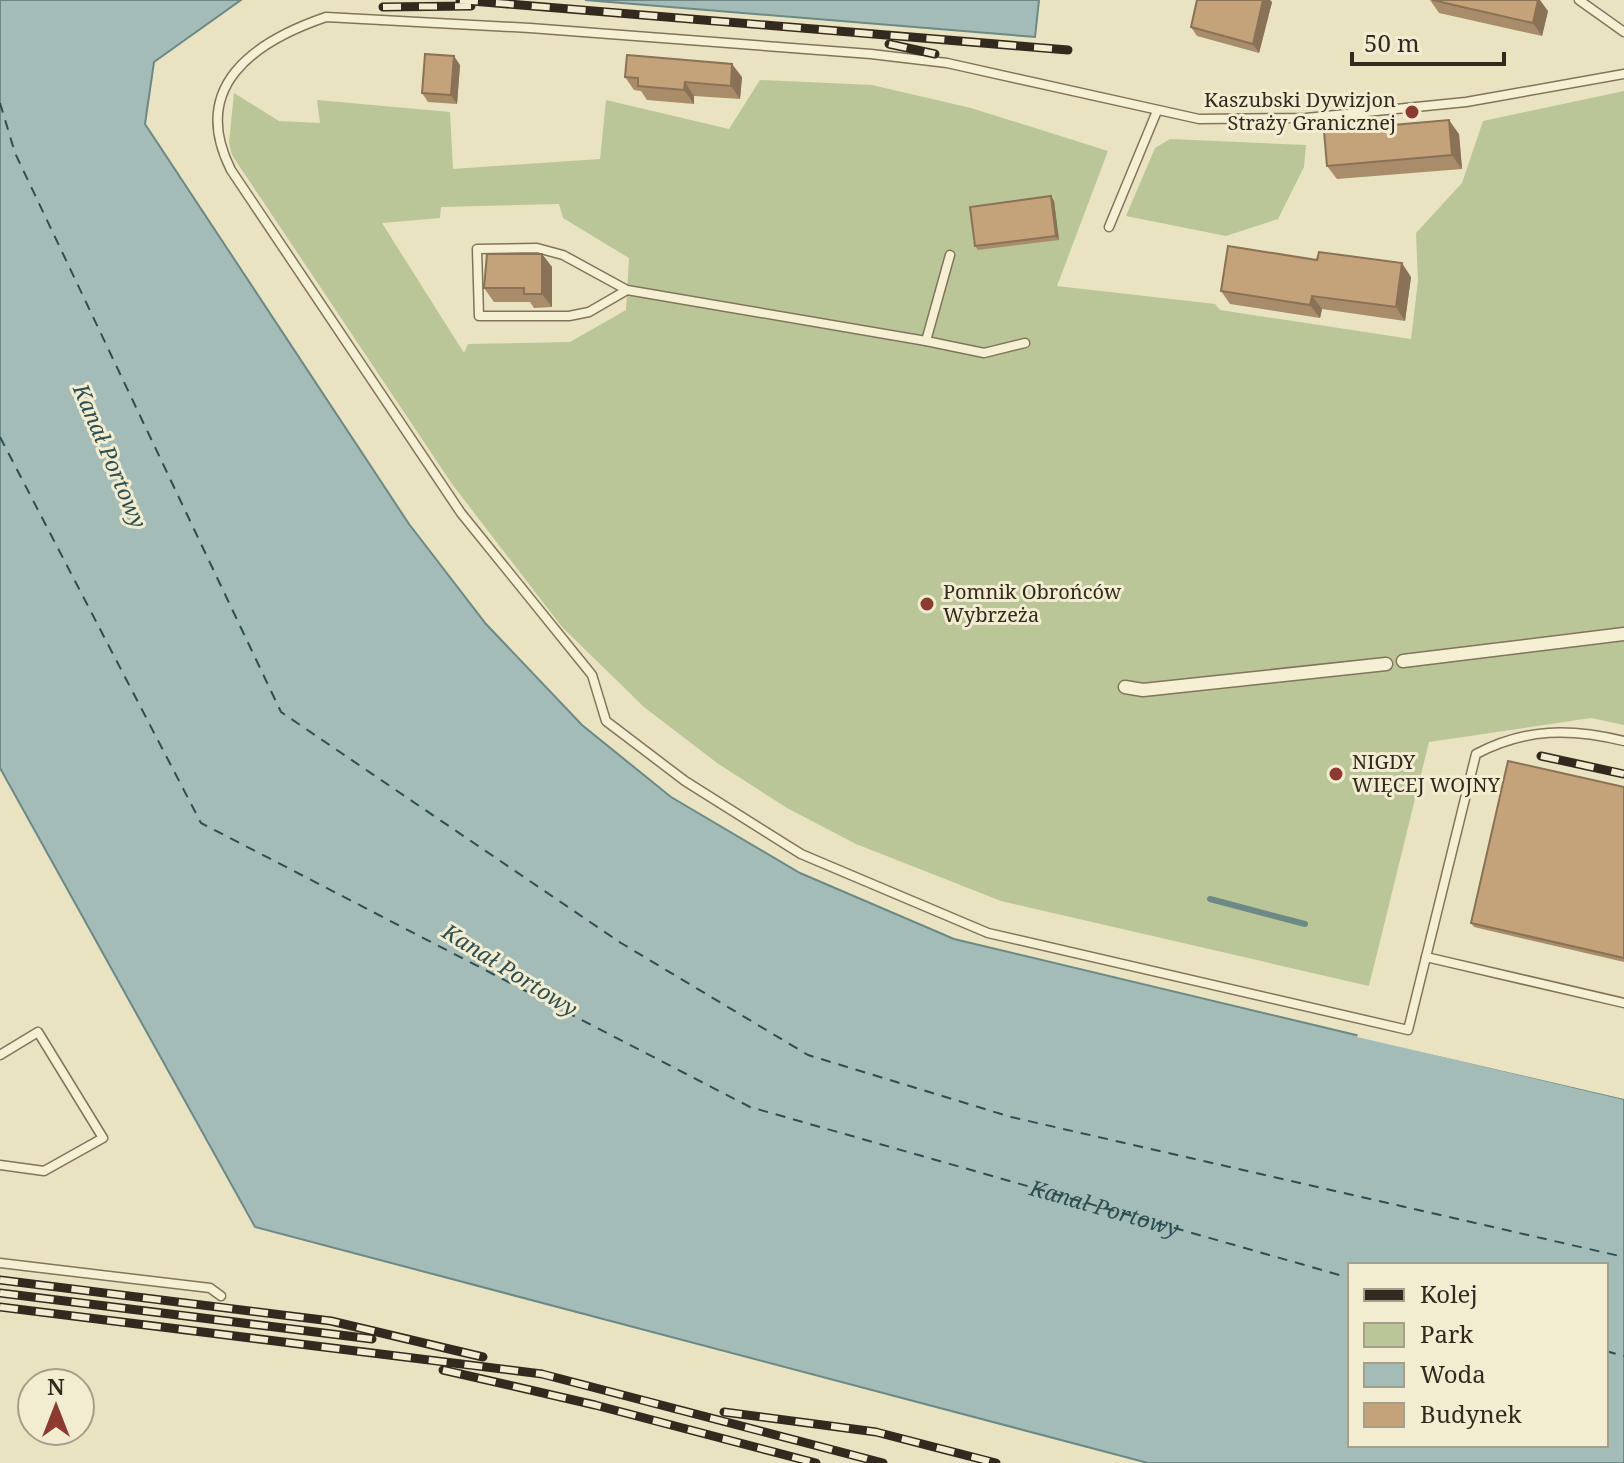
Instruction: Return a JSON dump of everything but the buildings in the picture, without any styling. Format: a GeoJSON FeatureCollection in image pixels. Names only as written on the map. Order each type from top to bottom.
{"type":"FeatureCollection","features":[{"type":"Feature","properties":{"kind":"street"},"geometry":{"type":"LineString","coordinates":[[1403,661],[1624,634]]}},
{"type":"Feature","properties":{"kind":"street"},"geometry":{"type":"LineString","coordinates":[[1125,687],[1143,690],[1386,664]]}},
{"type":"Feature","properties":{"kind":"lane"},"geometry":{"type":"LineString","coordinates":[[1567,0],[1583,2],[1624,32]]}},
{"type":"Feature","properties":{"kind":"lane"},"geometry":{"type":"LineString","coordinates":[[1624,74],[1466,102],[1306,118],[1199,119],[947,63],[871,54],[530,28],[326,17],[302,25],[257,51],[223,87],[216,116],[219,146],[231,170],[461,513],[592,675],[606,721],[685,781],[801,854],[988,933],[1408,1030],[1476,754],[1509,737],[1585,732],[1624,741]]}},
{"type":"Feature","properties":{"kind":"lane"},"geometry":{"type":"LineString","coordinates":[[1109,227],[1157,111]]}},
{"type":"Feature","properties":{"kind":"lane"},"geometry":{"type":"LineString","coordinates":[[627,290],[589,312],[569,316],[479,316],[477,249],[537,248],[563,255],[627,290],[984,353],[1025,343]]}},
{"type":"Feature","properties":{"kind":"lane"},"geometry":{"type":"LineString","coordinates":[[926,341],[950,255]]}},
{"type":"Feature","properties":{"kind":"lane"},"geometry":{"type":"LineString","coordinates":[[1426,957],[1624,1003]]}},
{"type":"Feature","properties":{"kind":"lane"},"geometry":{"type":"LineString","coordinates":[[0,1055],[38,1032],[103,1138],[44,1171],[0,1165]]}},
{"type":"Feature","properties":{"kind":"lane"},"geometry":{"type":"LineString","coordinates":[[0,1263],[210,1288],[221,1296]]}},
{"type":"Feature","properties":{"kind":"green space"},"geometry":{"type":"Polygon","coordinates":[[[760,80],[872,85],[971,108],[1108,151],[1057,286],[1215,304],[1220,310],[1411,339],[1418,281],[1416,233],[1462,183],[1483,121],[1624,91],[1624,725],[1591,718],[1429,742],[1369,986],[1001,901],[856,844],[787,808],[717,763],[644,707],[562,627],[452,484],[232,155],[229,143],[234,93],[279,121],[320,123],[317,100],[450,112],[453,169],[600,159],[606,100],[729,129],[760,80]],[[559,204],[441,207],[440,218],[382,223],[464,353],[468,344],[570,342],[626,310],[629,258],[563,218],[559,204]]]}},
{"type":"Feature","properties":{"kind":"green space"},"geometry":{"type":"Polygon","coordinates":[[[1170,139],[1306,145],[1304,167],[1278,219],[1226,236],[1126,216],[1155,148],[1170,139]]]}},
{"type":"Feature","properties":{"kind":"water","name":"Kanał Portowy"},"geometry":{"type":"Polygon","coordinates":[[[0,0],[241,0],[154,62],[145,124],[409,524],[486,624],[582,725],[671,797],[800,873],[954,939],[1624,1099],[1624,1463],[1148,1463],[255,1227],[0,768],[0,0]]]}},
{"type":"Feature","properties":{"kind":"water"},"geometry":{"type":"Polygon","coordinates":[[[585,0],[1039,0],[1035,37],[585,0]]]}},
{"type":"Feature","properties":{"kind":"pier"},"geometry":{"type":"Polygon","coordinates":[[[1358,1034],[1624,1095],[1624,1099],[1357,1037],[1358,1034]]]}},
{"type":"Feature","properties":{"kind":"waterway"},"geometry":{"type":"LineString","coordinates":[[1210,899],[1305,924]]}},
{"type":"Feature","properties":{"kind":"ferry route"},"geometry":{"type":"LineString","coordinates":[[0,103],[15,153],[281,712],[621,943],[808,1055],[1011,1117],[1624,1257]]}},
{"type":"Feature","properties":{"kind":"ferry route"},"geometry":{"type":"LineString","coordinates":[[0,437],[201,823],[750,1107],[1348,1277]]}},
{"type":"Feature","properties":{"kind":"ferry route"},"geometry":{"type":"LineString","coordinates":[[1608,1352],[1624,1356]]}},
{"type":"Feature","properties":{"kind":"railway"},"geometry":{"type":"LineString","coordinates":[[460,0],[1068,50]]}},
{"type":"Feature","properties":{"kind":"railway"},"geometry":{"type":"LineString","coordinates":[[383,7],[471,6]]}},
{"type":"Feature","properties":{"kind":"railway"},"geometry":{"type":"LineString","coordinates":[[889,44],[935,54]]}},
{"type":"Feature","properties":{"kind":"railway"},"geometry":{"type":"LineString","coordinates":[[1541,756],[1624,774]]}},
{"type":"Feature","properties":{"kind":"railway"},"geometry":{"type":"LineString","coordinates":[[0,1280],[331,1321],[483,1357]]}},
{"type":"Feature","properties":{"kind":"railway"},"geometry":{"type":"LineString","coordinates":[[0,1293],[372,1339]]}},
{"type":"Feature","properties":{"kind":"railway"},"geometry":{"type":"LineString","coordinates":[[0,1307],[542,1374],[883,1463]]}},
{"type":"Feature","properties":{"kind":"railway"},"geometry":{"type":"LineString","coordinates":[[443,1370],[595,1405],[816,1463]]}},
{"type":"Feature","properties":{"kind":"railway"},"geometry":{"type":"LineString","coordinates":[[724,1412],[876,1432],[996,1463]]}},
{"type":"Feature","properties":{"kind":"place","name":"Kaszubski Dywizjon Straży Granicznej"},"geometry":{"type":"Point","coordinates":[1412,112]}},
{"type":"Feature","properties":{"kind":"place","name":"Pomnik Obrońców Wybrzeża"},"geometry":{"type":"Point","coordinates":[927,604]}},
{"type":"Feature","properties":{"kind":"place","name":"NIGDY WIĘCEJ WOJNY"},"geometry":{"type":"Point","coordinates":[1336,774]}}]}
